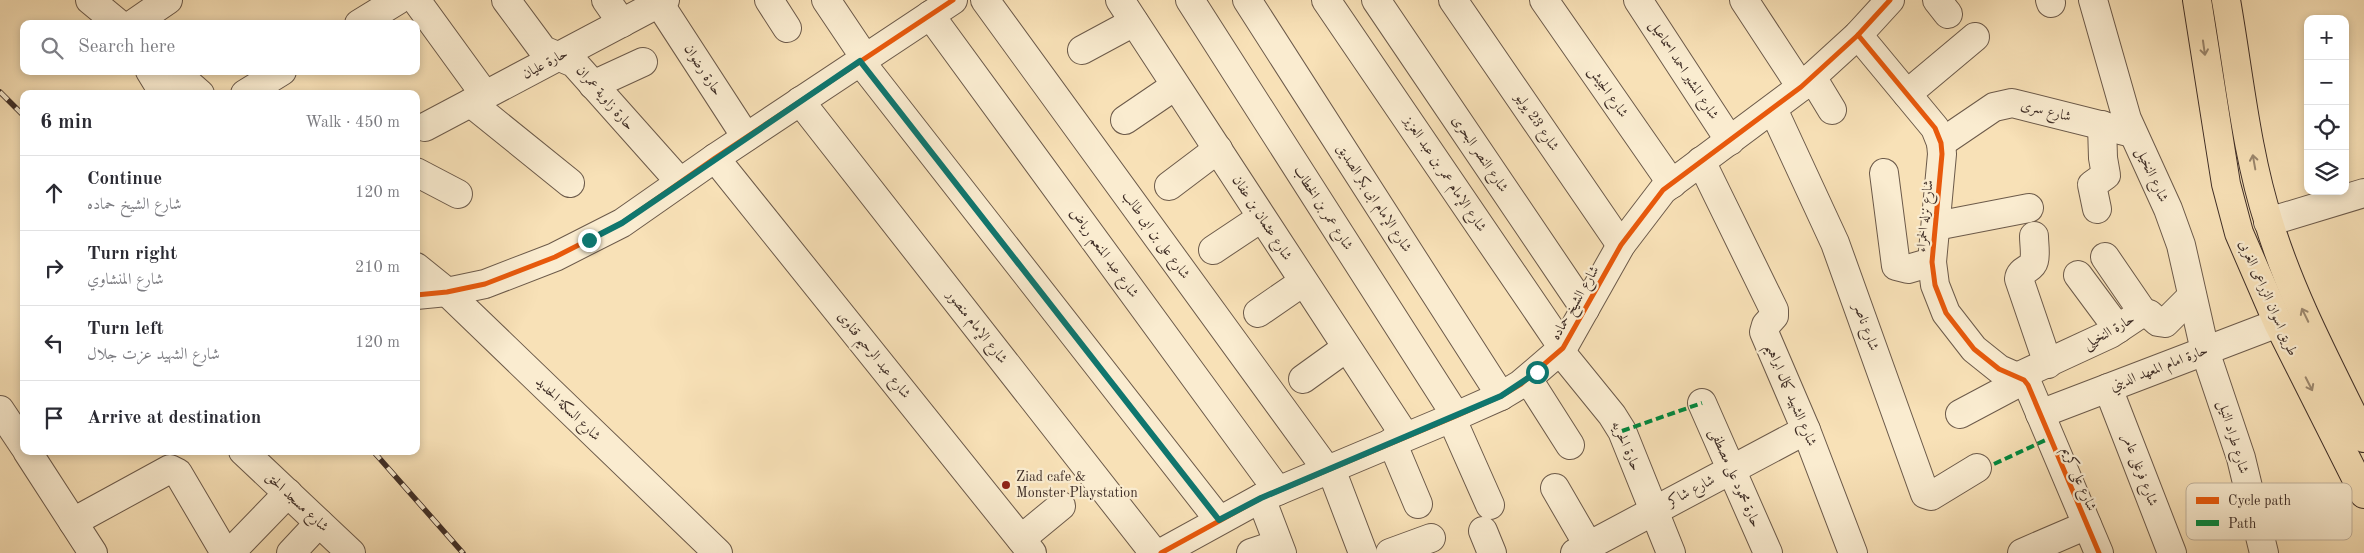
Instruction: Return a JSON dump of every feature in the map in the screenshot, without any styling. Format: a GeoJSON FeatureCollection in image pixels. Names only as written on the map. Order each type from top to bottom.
{"type":"FeatureCollection","features":[{"type":"Feature","properties":{"kind":"main road","name":"طريق اسوان الزراعى الغربى"},"geometry":{"type":"LineString","coordinates":[[2197,0],[2224,175],[2239,233],[2278,323],[2364,494]]}},
{"type":"Feature","properties":{"kind":"main road","name":"طريق اسوان الزراعى الغربى"},"geometry":{"type":"LineString","coordinates":[[2226,0],[2255,170],[2268,222],[2293,290],[2364,438]]}},
{"type":"Feature","properties":{"kind":"main road"},"geometry":{"type":"LineString","coordinates":[[2239,233],[2268,222]]}},
{"type":"Feature","properties":{"kind":"street"},"geometry":{"type":"LineString","coordinates":[[70,0],[94,20]]}},
{"type":"Feature","properties":{"kind":"street"},"geometry":{"type":"LineString","coordinates":[[90,0],[114,20]]}},
{"type":"Feature","properties":{"kind":"street"},"geometry":{"type":"LineString","coordinates":[[139,20],[168,0]]}},
{"type":"Feature","properties":{"kind":"street"},"geometry":{"type":"LineString","coordinates":[[366,20],[398,0]]}},
{"type":"Feature","properties":{"kind":"street"},"geometry":{"type":"LineString","coordinates":[[416,0],[478,99],[570,183]]}},
{"type":"Feature","properties":{"kind":"street","name":"حارة زاوية عمران"},"geometry":{"type":"LineString","coordinates":[[506,0],[543,50],[574,63],[680,182]]}},
{"type":"Feature","properties":{"kind":"street"},"geometry":{"type":"LineString","coordinates":[[606,0],[622,23]]}},
{"type":"Feature","properties":{"kind":"street"},"geometry":{"type":"LineString","coordinates":[[769,0],[787,28]]}},
{"type":"Feature","properties":{"kind":"street"},"geometry":{"type":"LineString","coordinates":[[826,0],[862,60],[1219,520]]}},
{"type":"Feature","properties":{"kind":"street","name":"شارع على بن ابى طالب"},"geometry":{"type":"LineString","coordinates":[[986,0],[1329,469],[1363,553]]}},
{"type":"Feature","properties":{"kind":"street","name":"شارع عمر بن الخطاب"},"geometry":{"type":"LineString","coordinates":[[1190,0],[1454,417],[1490,505]]}},
{"type":"Feature","properties":{"kind":"street","name":"شارع الإمام ابى بكر الصديق"},"geometry":{"type":"LineString","coordinates":[[1247,0],[1501,396]]}},
{"type":"Feature","properties":{"kind":"street","name":"شارع الإمام عمر بن عبد العزيز"},"geometry":{"type":"LineString","coordinates":[[1326,0],[1561,349]]}},
{"type":"Feature","properties":{"kind":"street","name":"شارع النصر البحرى"},"geometry":{"type":"LineString","coordinates":[[1376,0],[1585,308]]}},
{"type":"Feature","properties":{"kind":"street","name":"شارع 23 يوليو"},"geometry":{"type":"LineString","coordinates":[[1454,0],[1621,245]]}},
{"type":"Feature","properties":{"kind":"street","name":"شارع الجيش"},"geometry":{"type":"LineString","coordinates":[[1544,0],[1672,184]]}},
{"type":"Feature","properties":{"kind":"street","name":"شارع المشير احمد اسماعيل"},"geometry":{"type":"LineString","coordinates":[[1638,0],[1730,141]]}},
{"type":"Feature","properties":{"kind":"street"},"geometry":{"type":"LineString","coordinates":[[1744,0],[1807,82],[1832,110]]}},
{"type":"Feature","properties":{"kind":"street","name":"شارع الشيخ حماده"},"geometry":{"type":"LineString","coordinates":[[1161,553],[1193,544],[1219,520],[1269,495],[1501,396],[1528,379],[1561,349],[1621,245],[1654,200],[1701,161],[1807,82],[1858,35],[1890,0]]}},
{"type":"Feature","properties":{"kind":"street","name":"شارع النخيل"},"geometry":{"type":"LineString","coordinates":[[2093,0],[2132,132],[2174,223],[2181,245],[2205,351]]}},
{"type":"Feature","properties":{"kind":"street","name":"حارة عليان"},"geometry":{"type":"LineString","coordinates":[[425,127],[662,1]]}},
{"type":"Feature","properties":{"kind":"street","name":"حارة رضوان"},"geometry":{"type":"LineString","coordinates":[[662,1],[746,137]]}},
{"type":"Feature","properties":{"kind":"street"},"geometry":{"type":"LineString","coordinates":[[420,295],[447,292],[485,284],[555,257],[622,223],[715,158],[943,5]]}},
{"type":"Feature","properties":{"kind":"street","name":"شارع عبد المنعم رياض"},"geometry":{"type":"LineString","coordinates":[[943,5],[1269,495],[1280,549]]}},
{"type":"Feature","properties":{"kind":"street"},"geometry":{"type":"LineString","coordinates":[[1082,50],[1127,11]]}},
{"type":"Feature","properties":{"kind":"street","name":"شارع عثمان بن عفان"},"geometry":{"type":"LineString","coordinates":[[1127,11],[1346,348],[1398,439],[1418,504]]}},
{"type":"Feature","properties":{"kind":"street","name":"شارع نزله الحمراء"},"geometry":{"type":"LineString","coordinates":[[1858,35],[1935,128],[1941,144],[1942,154],[1932,262],[1935,285],[1941,302],[1957,328],[1986,361],[2020,379]]}},
{"type":"Feature","properties":{"kind":"street"},"geometry":{"type":"LineString","coordinates":[[1907,94],[1976,37]]}},
{"type":"Feature","properties":{"kind":"street"},"geometry":{"type":"LineString","coordinates":[[593,85],[642,62]]}},
{"type":"Feature","properties":{"kind":"street"},"geometry":{"type":"LineString","coordinates":[[152,75],[162,90]]}},
{"type":"Feature","properties":{"kind":"street"},"geometry":{"type":"LineString","coordinates":[[179,75],[195,90]]}},
{"type":"Feature","properties":{"kind":"street"},"geometry":{"type":"LineString","coordinates":[[258,90],[277,75]]}},
{"type":"Feature","properties":{"kind":"street"},"geometry":{"type":"LineString","coordinates":[[1125,120],[1175,86]]}},
{"type":"Feature","properties":{"kind":"street","name":"شارع الإمام منصور"},"geometry":{"type":"LineString","coordinates":[[800,101],[1154,553]]}},
{"type":"Feature","properties":{"kind":"street","name":"شارع سرى"},"geometry":{"type":"LineString","coordinates":[[1941,144],[1987,111],[2003,104],[2021,104],[2132,132]]}},
{"type":"Feature","properties":{"kind":"street","name":"شارع ناصر"},"geometry":{"type":"LineString","coordinates":[[1773,109],[1835,243],[1925,494],[1931,496],[1977,468]]}},
{"type":"Feature","properties":{"kind":"street"},"geometry":{"type":"LineString","coordinates":[[2097,208],[2092,185],[2106,175],[2103,158],[2102,125]]}},
{"type":"Feature","properties":{"kind":"street"},"geometry":{"type":"LineString","coordinates":[[1169,186],[1218,149]]}},
{"type":"Feature","properties":{"kind":"street","name":"شارع عبد الرحيم قناوى"},"geometry":{"type":"LineString","coordinates":[[715,158],[1026,546]]}},
{"type":"Feature","properties":{"kind":"street","name":"شارع الشهيد كمال ابراهيم"},"geometry":{"type":"LineString","coordinates":[[1701,161],[1774,310],[1774,316],[1766,325],[1764,332],[1806,430],[1853,553]]}},
{"type":"Feature","properties":{"kind":"street"},"geometry":{"type":"LineString","coordinates":[[1884,173],[1896,266],[1908,269],[1932,262]]}},
{"type":"Feature","properties":{"kind":"street"},"geometry":{"type":"LineString","coordinates":[[420,174],[458,194]]}},
{"type":"Feature","properties":{"kind":"street"},"geometry":{"type":"LineString","coordinates":[[2268,222],[2364,193]]}},
{"type":"Feature","properties":{"kind":"street"},"geometry":{"type":"LineString","coordinates":[[1936,226],[2029,208]]}},
{"type":"Feature","properties":{"kind":"street"},"geometry":{"type":"LineString","coordinates":[[1213,250],[1261,218]]}},
{"type":"Feature","properties":{"kind":"street"},"geometry":{"type":"LineString","coordinates":[[2034,236],[2034,261],[2032,266],[2022,271],[2019,279],[2048,364]]}},
{"type":"Feature","properties":{"kind":"street"},"geometry":{"type":"LineString","coordinates":[[2105,257],[2144,314]]}},
{"type":"Feature","properties":{"kind":"street","name":"شارع السكة الحديد"},"geometry":{"type":"LineString","coordinates":[[420,270],[447,292],[718,553]]}},
{"type":"Feature","properties":{"kind":"street"},"geometry":{"type":"LineString","coordinates":[[2078,275],[2118,329]]}},
{"type":"Feature","properties":{"kind":"street"},"geometry":{"type":"LineString","coordinates":[[1258,313],[1303,282]]}},
{"type":"Feature","properties":{"kind":"street","name":"حارة النخيلى"},"geometry":{"type":"LineString","coordinates":[[1960,414],[2020,379],[2144,314],[2152,316],[2158,322],[2165,323],[2192,296]]}},
{"type":"Feature","properties":{"kind":"street","name":"حارة امام المعهد الديني"},"geometry":{"type":"LineString","coordinates":[[2040,414],[2278,323]]}},
{"type":"Feature","properties":{"kind":"street"},"geometry":{"type":"LineString","coordinates":[[1303,378],[1346,348]]}},
{"type":"Feature","properties":{"kind":"street","name":"حارة الحريه"},"geometry":{"type":"LineString","coordinates":[[1561,349],[1612,415],[1626,440],[1671,553]]}},
{"type":"Feature","properties":{"kind":"street","name":"شارع طراد النيل"},"geometry":{"type":"LineString","coordinates":[[2205,351],[2241,458],[2247,483]]}},
{"type":"Feature","properties":{"kind":"street"},"geometry":{"type":"LineString","coordinates":[[1528,379],[1570,445]]}},
{"type":"Feature","properties":{"kind":"street"},"geometry":{"type":"LineString","coordinates":[[2020,379],[2033,394],[2040,414]]}},
{"type":"Feature","properties":{"kind":"street","name":"شارع فرغلى عامر"},"geometry":{"type":"LineString","coordinates":[[2108,388],[2172,553]]}},
{"type":"Feature","properties":{"kind":"street","name":"حارة محمود على مصطفى"},"geometry":{"type":"LineString","coordinates":[[1702,403],[1768,553]]}},
{"type":"Feature","properties":{"kind":"street","name":"شارع على كريم"},"geometry":{"type":"LineString","coordinates":[[2040,414],[2098,553]]}},
{"type":"Feature","properties":{"kind":"street","name":"شارع شاكر"},"geometry":{"type":"LineString","coordinates":[[1580,551],[1806,430]]}},
{"type":"Feature","properties":{"kind":"street"},"geometry":{"type":"LineString","coordinates":[[30,455],[93,553]]}},
{"type":"Feature","properties":{"kind":"street","name":"شارع مسجد الحق"},"geometry":{"type":"LineString","coordinates":[[247,455],[351,553]]}},
{"type":"Feature","properties":{"kind":"street"},"geometry":{"type":"LineString","coordinates":[[73,522],[166,470],[175,470],[225,553]]}},
{"type":"Feature","properties":{"kind":"street"},"geometry":{"type":"LineString","coordinates":[[1555,488],[1580,551]]}},
{"type":"Feature","properties":{"kind":"street"},"geometry":{"type":"LineString","coordinates":[[230,553],[288,493]]}},
{"type":"Feature","properties":{"kind":"street"},"geometry":{"type":"LineString","coordinates":[[1026,546],[1061,506]]}},
{"type":"Feature","properties":{"kind":"street"},"geometry":{"type":"LineString","coordinates":[[291,553],[319,523]]}},
{"type":"Feature","properties":{"kind":"street"},"geometry":{"type":"LineString","coordinates":[[2022,553],[2087,525]]}},
{"type":"Feature","properties":{"kind":"street"},"geometry":{"type":"LineString","coordinates":[[1390,553],[1431,538]]}},
{"type":"Feature","properties":{"kind":"street","name":"شارع طراد النيل"},"geometry":{"type":"LineString","coordinates":[[2261,540],[2264,553]]}},
{"type":"Feature","properties":{"kind":"street"},"geometry":{"type":"LineString","coordinates":[[1251,553],[1280,549]]}},
{"type":"Feature","properties":{"kind":"railway"},"geometry":{"type":"LineString","coordinates":[[0,92],[20,112]]}},
{"type":"Feature","properties":{"kind":"railway"},"geometry":{"type":"LineString","coordinates":[[377,455],[463,553]]}},
{"type":"Feature","properties":{"kind":"marked path"},"geometry":{"type":"LineString","coordinates":[[1622,431],[1702,403]]}},
{"type":"Feature","properties":{"kind":"marked path"},"geometry":{"type":"LineString","coordinates":[[1994,464],[2050,438]]}},
{"type":"Feature","properties":{"kind":"cycle path"},"geometry":{"type":"LineString","coordinates":[[420,295],[447,292],[485,284],[555,257],[622,223],[715,158],[953,0]]}},
{"type":"Feature","properties":{"kind":"cycle path"},"geometry":{"type":"LineString","coordinates":[[1161,553],[1261,498],[1456,416],[1501,396],[1521,384],[1563,348],[1621,245],[1663,190],[1801,87],[1858,35],[1890,0]]}},
{"type":"Feature","properties":{"kind":"cycle path"},"geometry":{"type":"LineString","coordinates":[[1858,35],[1935,128],[1941,143],[1942,154],[1932,262],[1935,285],[1946,313],[1974,349],[1999,369],[2024,380],[2028,385],[2099,553]]}},
{"type":"Feature","properties":{"kind":"place","name":"Ziad cafe & Monster Playstation"},"geometry":{"type":"Point","coordinates":[1006,485]}},
{"type":"Feature","properties":{"kind":"route"},"geometry":{"type":"LineString","coordinates":[[589,240],[622,223],[860,61],[1219,520],[1261,498],[1501,396],[1522,384],[1537,372]]}}]}
